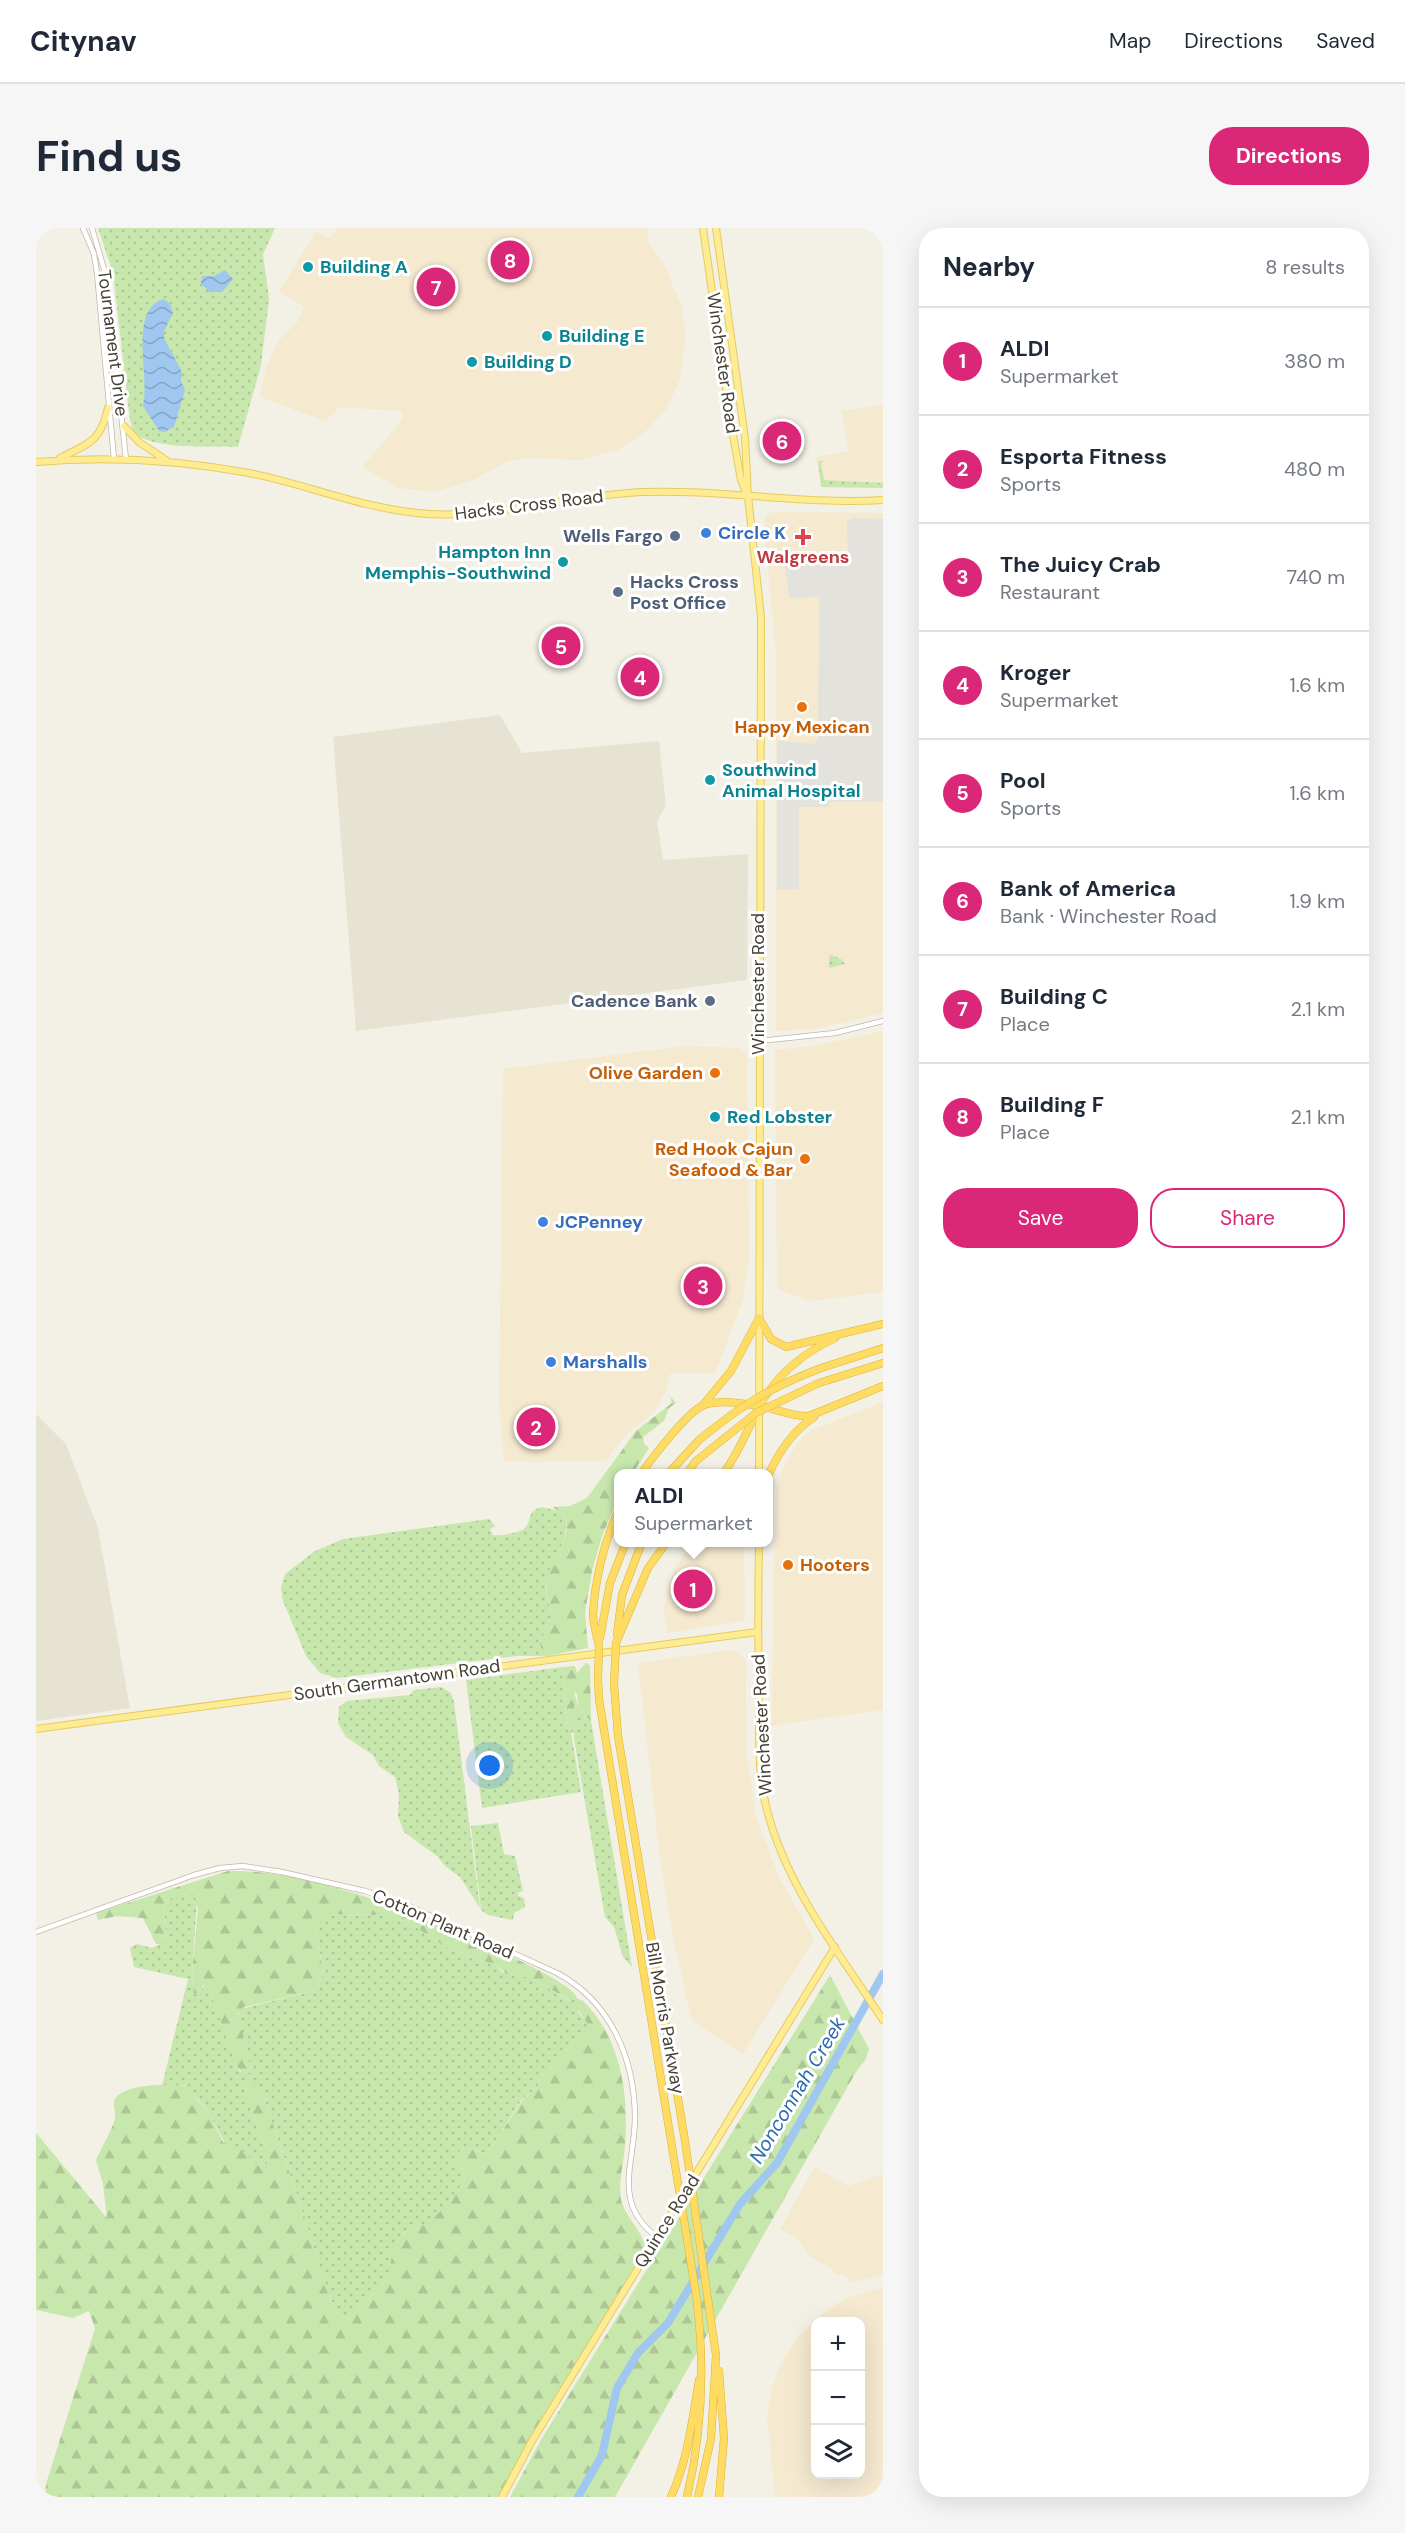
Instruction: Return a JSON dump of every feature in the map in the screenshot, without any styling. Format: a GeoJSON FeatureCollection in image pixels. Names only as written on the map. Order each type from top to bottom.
{"type":"FeatureCollection","features":[{"type":"Feature","properties":{"kind":"highway"},"geometry":{"type":"LineString","coordinates":[[759,1318],[771,1339],[779,1346],[786,1347],[835,1338],[883,1324]]}},
{"type":"Feature","properties":{"kind":"highway"},"geometry":{"type":"LineString","coordinates":[[644,1469],[731,1371],[759,1318]]}},
{"type":"Feature","properties":{"kind":"highway"},"geometry":{"type":"LineString","coordinates":[[726,1469],[770,1389],[795,1363],[816,1347],[835,1338]]}},
{"type":"Feature","properties":{"kind":"highway"},"geometry":{"type":"LineString","coordinates":[[672,1469],[699,1440],[741,1405],[784,1382],[883,1348]]}},
{"type":"Feature","properties":{"kind":"highway"},"geometry":{"type":"LineString","coordinates":[[689,1469],[696,1461],[756,1413],[819,1383],[883,1363]]}},
{"type":"Feature","properties":{"kind":"highway"},"geometry":{"type":"LineString","coordinates":[[703,1405],[720,1403],[759,1406],[798,1417],[810,1416],[883,1386]]}},
{"type":"Feature","properties":{"kind":"highway"},"geometry":{"type":"LineString","coordinates":[[771,1469],[797,1430],[826,1409]]}},
{"type":"Feature","properties":{"kind":"highway"},"geometry":{"type":"LineString","coordinates":[[599,1646],[593,1616],[597,1582],[614,1521]]}},
{"type":"Feature","properties":{"kind":"highway","name":"Bill Morris Parkway"},"geometry":{"type":"LineString","coordinates":[[624,1547],[610,1583],[599,1646],[599,1699],[696,2294],[702,2366],[700,2422],[687,2497]]}},
{"type":"Feature","properties":{"kind":"highway","name":"Bill Morris Parkway"},"geometry":{"type":"LineString","coordinates":[[640,1547],[622,1595],[614,1684],[618,1736],[685,2141],[716,2355],[711,2439],[699,2497]]}},
{"type":"Feature","properties":{"kind":"highway"},"geometry":{"type":"LineString","coordinates":[[616,1643],[648,1568],[663,1547]]}},
{"type":"Feature","properties":{"kind":"highway"},"geometry":{"type":"LineString","coordinates":[[716,2355],[722,2390],[723,2438],[719,2497]]}},
{"type":"Feature","properties":{"kind":"highway"},"geometry":{"type":"LineString","coordinates":[[671,2497],[682,2473],[692,2431],[702,2366]]}},
{"type":"Feature","properties":{"kind":"main road","name":"Winchester Road"},"geometry":{"type":"LineString","coordinates":[[703,228],[730,418],[741,480],[748,496]]}},
{"type":"Feature","properties":{"kind":"main road","name":"Winchester Road"},"geometry":{"type":"LineString","coordinates":[[716,228],[745,438],[748,496],[761,624],[758,1041],[759,1469]]}},
{"type":"Feature","properties":{"kind":"main road"},"geometry":{"type":"LineString","coordinates":[[57,460],[99,435],[104,428],[108,408]]}},
{"type":"Feature","properties":{"kind":"main road"},"geometry":{"type":"LineString","coordinates":[[124,426],[149,450],[170,462]]}},
{"type":"Feature","properties":{"kind":"main road","name":"Hacks Cross Road"},"geometry":{"type":"LineString","coordinates":[[36,462],[126,459],[170,462],[249,473],[374,506],[438,515],[476,513],[640,492],[883,500]]}},
{"type":"Feature","properties":{"kind":"main road","name":"Winchester Road"},"geometry":{"type":"LineString","coordinates":[[759,1547],[757,1632],[760,1772],[767,1810],[790,1872],[835,1947],[883,2020]]}},
{"type":"Feature","properties":{"kind":"main road","name":"South Germantown Road"},"geometry":{"type":"LineString","coordinates":[[36,1729],[757,1632]]}},
{"type":"Feature","properties":{"kind":"main road","name":"Quince Road"},"geometry":{"type":"LineString","coordinates":[[502,2497],[532,2441],[835,1947]]}},
{"type":"Feature","properties":{"kind":"street","name":"Tournament Drive"},"geometry":{"type":"LineString","coordinates":[[83,228],[94,254],[97,273],[114,459]]}},
{"type":"Feature","properties":{"kind":"street","name":"Tournament Drive"},"geometry":{"type":"LineString","coordinates":[[92,228],[106,276],[126,459]]}},
{"type":"Feature","properties":{"kind":"street"},"geometry":{"type":"LineString","coordinates":[[758,1041],[835,1034],[883,1021]]}},
{"type":"Feature","properties":{"kind":"street","name":"Cotton Plant Road"},"geometry":{"type":"LineString","coordinates":[[36,1932],[194,1875],[220,1868],[243,1866],[282,1872],[365,1891],[407,1905],[557,1973],[579,1985],[597,2003],[611,2023],[625,2054],[635,2119],[628,2180],[629,2200],[634,2214],[657,2237]]}},
{"type":"Feature","properties":{"kind":"shaded area"},"geometry":{"type":"Polygon","coordinates":[[[338,228],[647,228],[648,242],[664,264],[682,308],[686,336],[680,379],[666,410],[644,433],[620,449],[580,460],[527,458],[508,461],[473,480],[435,492],[398,488],[362,467],[402,420],[403,411],[340,407],[325,421],[260,397],[266,368],[278,341],[298,321],[304,307],[279,291],[316,232],[330,238],[338,228]]]}},
{"type":"Feature","properties":{"kind":"shaded area"},"geometry":{"type":"Polygon","coordinates":[[[883,405],[883,488],[821,487],[816,457],[848,451],[842,411],[883,405]]]}},
{"type":"Feature","properties":{"kind":"shaded area"},"geometry":{"type":"Polygon","coordinates":[[[769,513],[883,513],[883,1013],[815,1029],[776,1031],[776,654],[764,529],[765,517],[769,513]]]}},
{"type":"Feature","properties":{"kind":"shaded area"},"geometry":{"type":"Polygon","coordinates":[[[852,518],[883,519],[883,802],[830,802],[828,807],[799,807],[799,889],[777,890],[777,741],[814,744],[818,739],[819,597],[789,598],[785,566],[838,558],[848,560],[847,522],[852,518]]]}},
{"type":"Feature","properties":{"kind":"shaded area"},"geometry":{"type":"Polygon","coordinates":[[[500,715],[522,753],[659,741],[666,805],[657,822],[663,860],[748,854],[747,980],[356,1031],[333,737],[500,715]]]}},
{"type":"Feature","properties":{"kind":"shaded area"},"geometry":{"type":"Polygon","coordinates":[[[883,1031],[883,1292],[809,1301],[777,1289],[775,1050],[815,1046],[883,1031]]]}},
{"type":"Feature","properties":{"kind":"shaded area"},"geometry":{"type":"Polygon","coordinates":[[[686,1046],[740,1048],[747,1054],[749,1258],[743,1299],[715,1374],[670,1374],[665,1393],[655,1411],[625,1436],[606,1461],[504,1462],[499,1405],[503,1069],[686,1046]]]}},
{"type":"Feature","properties":{"kind":"shaded area"},"geometry":{"type":"Polygon","coordinates":[[[883,1402],[883,1710],[771,1726],[776,1489],[785,1463],[798,1442],[812,1430],[883,1402]]]}},
{"type":"Feature","properties":{"kind":"shaded area"},"geometry":{"type":"Polygon","coordinates":[[[36,1414],[66,1444],[98,1528],[130,1708],[36,1721],[36,1414]]]}},
{"type":"Feature","properties":{"kind":"shaded area"},"geometry":{"type":"Polygon","coordinates":[[[690,1547],[744,1547],[745,1620],[667,1633],[663,1609],[675,1567],[690,1547]]]}},
{"type":"Feature","properties":{"kind":"shaded area"},"geometry":{"type":"Polygon","coordinates":[[[731,1650],[740,1654],[746,1661],[746,1751],[756,1817],[779,1877],[814,1939],[743,2054],[692,2021],[673,1938],[659,1850],[638,1663],[731,1650]]]}},
{"type":"Feature","properties":{"kind":"shaded area"},"geometry":{"type":"Polygon","coordinates":[[[814,2167],[849,2186],[883,2174],[883,2275],[850,2283],[849,2278],[842,2274],[835,2275],[831,2268],[809,2256],[798,2239],[780,2229],[814,2167]]]}},
{"type":"Feature","properties":{"kind":"shaded area"},"geometry":{"type":"Polygon","coordinates":[[[883,2288],[883,2497],[775,2497],[767,2416],[771,2391],[781,2363],[798,2337],[811,2325],[811,2479],[865,2479],[865,2317],[819,2317],[847,2298],[883,2288]]]}},
{"type":"Feature","properties":{"kind":"green space"},"geometry":{"type":"Polygon","coordinates":[[[98,228],[275,228],[263,254],[269,299],[261,365],[238,447],[169,445],[143,438],[134,432],[130,420],[113,273],[98,228]]]}},
{"type":"Feature","properties":{"kind":"green space"},"geometry":{"type":"Polygon","coordinates":[[[818,461],[825,461],[821,463],[824,480],[883,483],[883,488],[821,487],[818,461]]]}},
{"type":"Feature","properties":{"kind":"green space"},"geometry":{"type":"Polygon","coordinates":[[[829,956],[841,959],[845,964],[829,968],[829,956]]]}},
{"type":"Feature","properties":{"kind":"green space"},"geometry":{"type":"Polygon","coordinates":[[[670,1396],[676,1403],[669,1408],[664,1421],[643,1437],[644,1444],[649,1448],[636,1469],[614,1469],[614,1508],[602,1536],[592,1571],[585,1613],[588,1648],[548,1656],[541,1648],[540,1642],[553,1614],[547,1596],[547,1578],[564,1539],[567,1523],[564,1516],[553,1507],[570,1506],[587,1498],[636,1431],[672,1403],[670,1396]]]}},
{"type":"Feature","properties":{"kind":"green space"},"geometry":{"type":"Polygon","coordinates":[[[542,1507],[558,1511],[566,1522],[564,1539],[546,1586],[553,1614],[540,1642],[548,1656],[517,1656],[337,1678],[320,1673],[306,1656],[283,1601],[281,1588],[285,1574],[315,1551],[343,1539],[489,1519],[495,1526],[490,1529],[493,1535],[509,1534],[525,1528],[532,1513],[542,1507]]]}},
{"type":"Feature","properties":{"kind":"green space"},"geometry":{"type":"Polygon","coordinates":[[[586,1663],[590,1665],[591,1721],[578,1708],[577,1694],[574,1691],[574,1733],[568,1731],[567,1727],[562,1667],[575,1666],[577,1673],[586,1663]]]}},
{"type":"Feature","properties":{"kind":"green space"},"geometry":{"type":"Polygon","coordinates":[[[562,1667],[567,1727],[571,1732],[581,1792],[482,1808],[466,1680],[562,1667]]]}},
{"type":"Feature","properties":{"kind":"green space"},"geometry":{"type":"Polygon","coordinates":[[[441,1687],[451,1693],[454,1702],[480,1908],[460,1877],[445,1866],[437,1856],[404,1832],[398,1816],[399,1794],[395,1777],[379,1766],[373,1755],[346,1737],[338,1723],[339,1707],[347,1701],[410,1695],[414,1690],[441,1687]]]}},
{"type":"Feature","properties":{"kind":"green space"},"geometry":{"type":"Polygon","coordinates":[[[574,1691],[578,1708],[591,1721],[632,1967],[623,1957],[614,1927],[605,1917],[574,1739],[574,1691]]]}},
{"type":"Feature","properties":{"kind":"green space"},"geometry":{"type":"Polygon","coordinates":[[[498,1823],[504,1854],[515,1856],[523,1891],[519,1892],[518,1896],[524,1898],[525,1907],[514,1913],[513,1920],[488,1915],[481,1910],[471,1826],[498,1823]]]}},
{"type":"Feature","properties":{"kind":"green space"},"geometry":{"type":"Polygon","coordinates":[[[228,1871],[259,1872],[290,1877],[369,1898],[511,1956],[567,1987],[577,1998],[571,2001],[531,1978],[507,1974],[493,1963],[478,1960],[446,1947],[408,1922],[381,1915],[326,1914],[316,1923],[323,1974],[316,1990],[244,2007],[238,2013],[251,2069],[251,2072],[244,2075],[237,2066],[208,1987],[204,1984],[197,1995],[194,1993],[192,1974],[198,1909],[195,1896],[175,1896],[167,1901],[164,1912],[166,1941],[162,1944],[156,1944],[143,1918],[117,1916],[98,1920],[96,1913],[228,1871]]]}},
{"type":"Feature","properties":{"kind":"green space"},"geometry":{"type":"Polygon","coordinates":[[[175,1896],[195,1896],[197,1900],[192,1974],[194,1993],[200,1991],[205,1984],[208,1987],[240,2072],[251,2069],[238,2018],[240,2009],[316,1990],[323,1974],[316,1923],[326,1914],[381,1915],[408,1922],[446,1947],[478,1960],[494,1963],[502,1972],[531,1978],[570,2001],[577,1998],[580,2000],[578,2012],[591,2027],[574,2041],[566,2055],[543,2075],[537,2088],[522,2099],[488,2153],[484,2154],[476,2150],[456,2159],[465,2178],[455,2196],[430,2222],[401,2236],[393,2252],[388,2279],[349,2319],[338,2314],[325,2287],[305,2218],[264,2098],[245,2084],[246,2097],[268,2155],[267,2164],[259,2166],[237,2149],[226,2145],[208,2111],[185,2085],[162,2086],[188,1979],[134,1967],[130,1948],[137,1944],[152,1948],[166,1941],[164,1912],[167,1901],[175,1896]]]}},
{"type":"Feature","properties":{"kind":"green space"},"geometry":{"type":"Polygon","coordinates":[[[830,1975],[869,2049],[866,2059],[856,2072],[615,2497],[510,2497],[542,2438],[830,1975]]]}},
{"type":"Feature","properties":{"kind":"green space"},"geometry":{"type":"Polygon","coordinates":[[[582,2000],[606,2031],[620,2067],[626,2126],[620,2186],[621,2200],[626,2213],[642,2237],[645,2248],[501,2497],[45,2497],[46,2484],[95,2328],[89,2311],[73,2318],[36,2310],[36,2133],[107,2218],[103,2184],[96,2160],[114,2121],[114,2101],[120,2094],[139,2087],[174,2085],[191,2087],[197,2100],[208,2111],[223,2142],[241,2149],[259,2166],[267,2164],[268,2155],[246,2097],[245,2084],[252,2080],[264,2098],[305,2218],[325,2287],[338,2314],[349,2319],[388,2279],[394,2243],[407,2231],[431,2221],[452,2199],[465,2178],[456,2159],[459,2151],[469,2148],[484,2154],[488,2153],[523,2099],[537,2088],[543,2075],[566,2055],[574,2041],[590,2027],[576,2007],[578,2001],[582,2000]]]}},
{"type":"Feature","properties":{"kind":"water"},"geometry":{"type":"Polygon","coordinates":[[[225,270],[233,279],[222,292],[210,292],[201,284],[202,276],[214,276],[225,270]]]}},
{"type":"Feature","properties":{"kind":"water"},"geometry":{"type":"Polygon","coordinates":[[[164,299],[170,304],[173,313],[164,331],[164,338],[182,372],[181,381],[185,390],[174,427],[164,432],[159,431],[143,406],[145,394],[143,330],[146,316],[153,305],[164,299]]]}},
{"type":"Feature","properties":{"kind":"waterway","name":"Nonconnah Creek"},"geometry":{"type":"LineString","coordinates":[[578,2497],[602,2455],[617,2388],[638,2353],[668,2323],[740,2204],[777,2163],[883,1974]]}},
{"type":"Feature","properties":{"kind":"place","name":"Building F"},"geometry":{"type":"Point","coordinates":[510,260]}},
{"type":"Feature","properties":{"kind":"place","name":"Building A"},"geometry":{"type":"Point","coordinates":[308,267]}},
{"type":"Feature","properties":{"kind":"place","name":"Building C"},"geometry":{"type":"Point","coordinates":[436,287]}},
{"type":"Feature","properties":{"kind":"place","name":"Building E"},"geometry":{"type":"Point","coordinates":[547,336]}},
{"type":"Feature","properties":{"kind":"place","name":"Building D"},"geometry":{"type":"Point","coordinates":[472,362]}},
{"type":"Feature","properties":{"kind":"place","name":"Bank of America"},"geometry":{"type":"Point","coordinates":[782,441]}},
{"type":"Feature","properties":{"kind":"place","name":"Circle K"},"geometry":{"type":"Point","coordinates":[706,533]}},
{"type":"Feature","properties":{"kind":"place","name":"Wells Fargo"},"geometry":{"type":"Point","coordinates":[675,536]}},
{"type":"Feature","properties":{"kind":"place","name":"Walgreens"},"geometry":{"type":"Point","coordinates":[803,537]}},
{"type":"Feature","properties":{"kind":"place","name":"Hampton Inn Memphis-Southwind"},"geometry":{"type":"Point","coordinates":[563,562]}},
{"type":"Feature","properties":{"kind":"place","name":"Hacks Cross Post Office"},"geometry":{"type":"Point","coordinates":[618,592]}},
{"type":"Feature","properties":{"kind":"place","name":"Pool"},"geometry":{"type":"Point","coordinates":[561,646]}},
{"type":"Feature","properties":{"kind":"place","name":"Kroger"},"geometry":{"type":"Point","coordinates":[640,677]}},
{"type":"Feature","properties":{"kind":"place","name":"Happy Mexican"},"geometry":{"type":"Point","coordinates":[802,707]}},
{"type":"Feature","properties":{"kind":"place","name":"Southwind Animal Hospital"},"geometry":{"type":"Point","coordinates":[710,780]}},
{"type":"Feature","properties":{"kind":"place","name":"Cadence Bank"},"geometry":{"type":"Point","coordinates":[710,1001]}},
{"type":"Feature","properties":{"kind":"place","name":"Olive Garden"},"geometry":{"type":"Point","coordinates":[715,1073]}},
{"type":"Feature","properties":{"kind":"place","name":"Red Lobster"},"geometry":{"type":"Point","coordinates":[715,1117]}},
{"type":"Feature","properties":{"kind":"place","name":"Red Hook Cajun Seafood & Bar"},"geometry":{"type":"Point","coordinates":[805,1159]}},
{"type":"Feature","properties":{"kind":"place","name":"JCPenney"},"geometry":{"type":"Point","coordinates":[543,1222]}},
{"type":"Feature","properties":{"kind":"place","name":"The Juicy Crab"},"geometry":{"type":"Point","coordinates":[703,1286]}},
{"type":"Feature","properties":{"kind":"place","name":"Marshalls"},"geometry":{"type":"Point","coordinates":[551,1362]}},
{"type":"Feature","properties":{"kind":"place","name":"Esporta Fitness"},"geometry":{"type":"Point","coordinates":[536,1427]}},
{"type":"Feature","properties":{"kind":"place","name":"Hooters"},"geometry":{"type":"Point","coordinates":[788,1565]}},
{"type":"Feature","properties":{"kind":"place","name":"ALDI"},"geometry":{"type":"Point","coordinates":[693,1589]}}]}
